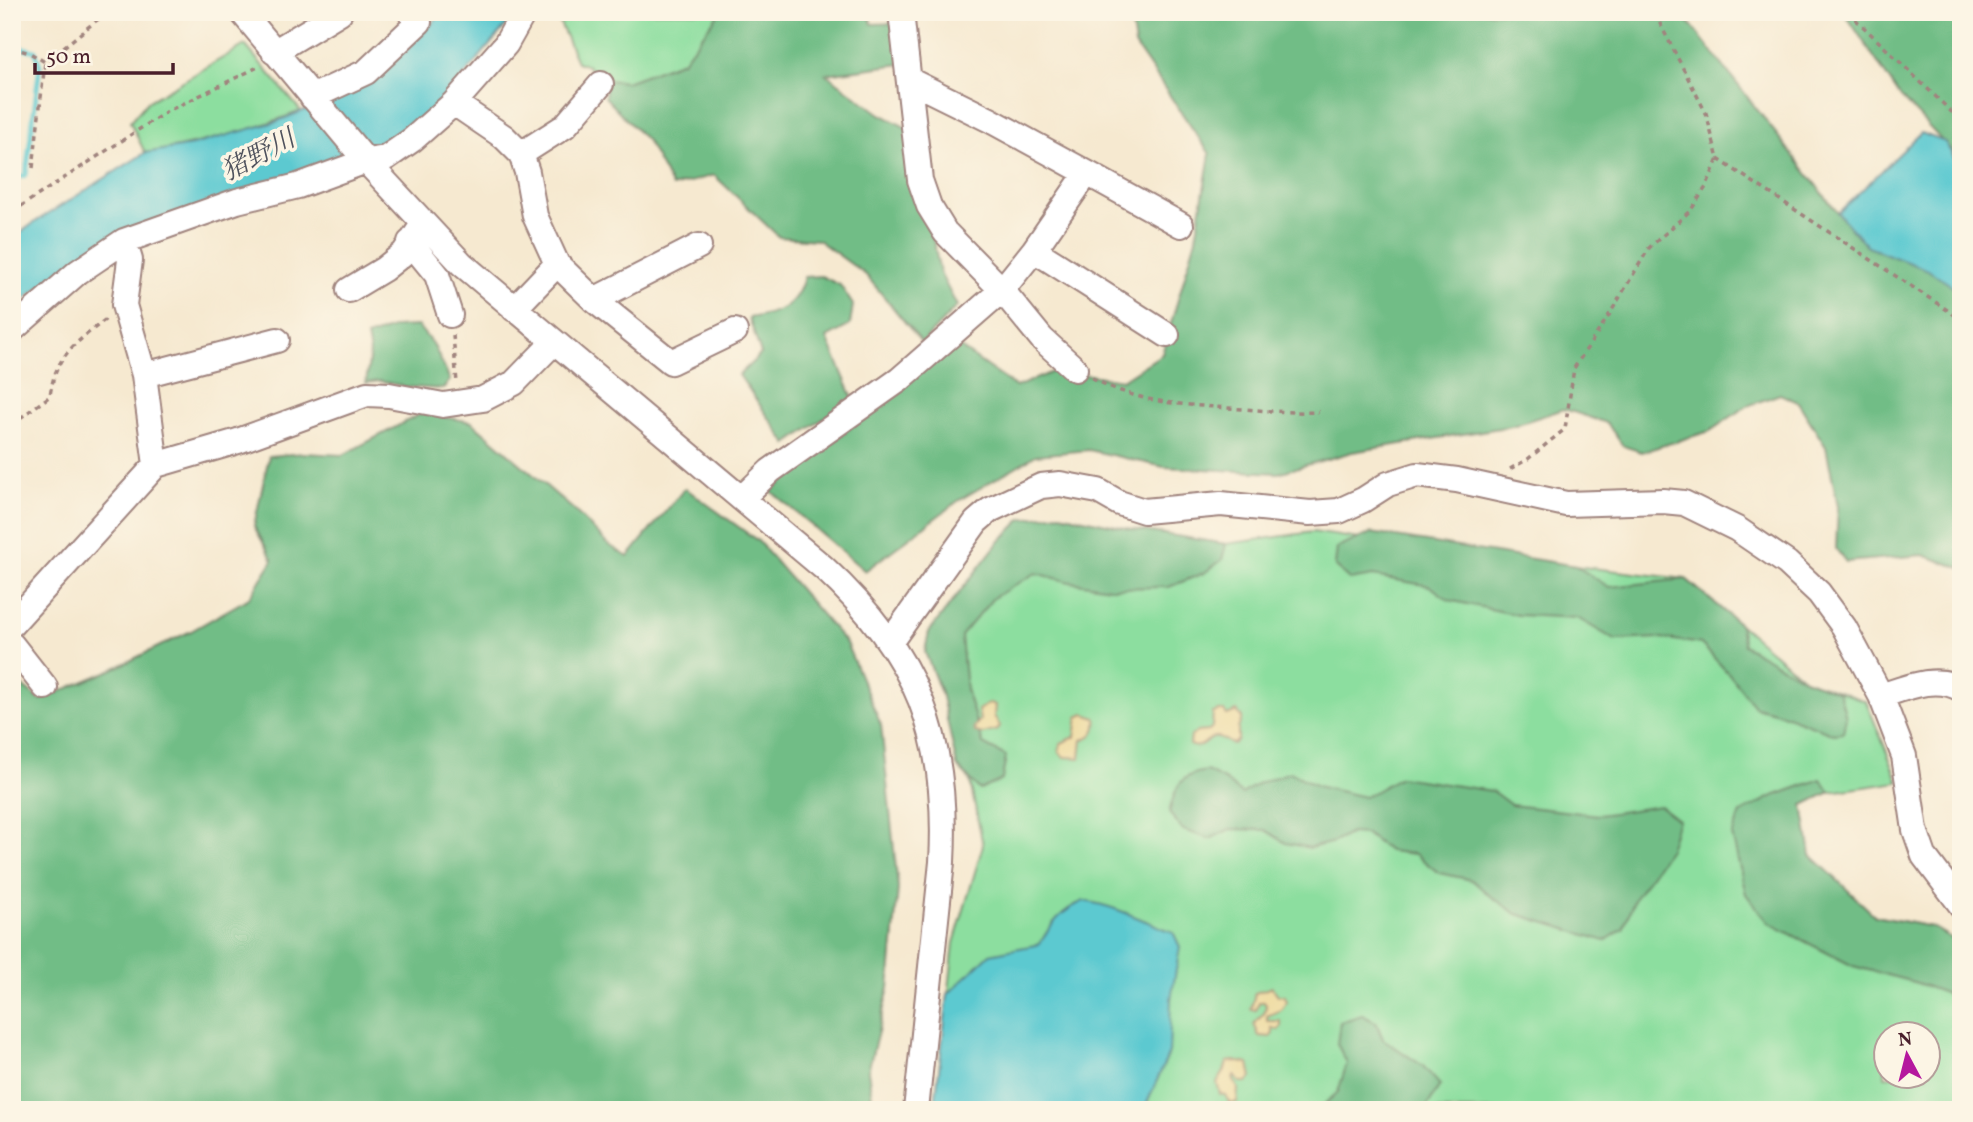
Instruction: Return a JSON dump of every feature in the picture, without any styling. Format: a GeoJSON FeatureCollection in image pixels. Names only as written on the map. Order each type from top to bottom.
{"type":"FeatureCollection","features":[{"type":"Feature","properties":{"kind":"street"},"geometry":{"type":"LineString","coordinates":[[276,54],[340,12]]}},
{"type":"Feature","properties":{"kind":"street"},"geometry":{"type":"LineString","coordinates":[[313,98],[366,72],[419,22],[410,12]]}},
{"type":"Feature","properties":{"kind":"street"},"geometry":{"type":"LineString","coordinates":[[12,330],[78,272],[124,241],[237,201],[298,186],[366,161],[386,158],[412,140],[454,103],[506,44],[524,12]]}},
{"type":"Feature","properties":{"kind":"street"},"geometry":{"type":"LineString","coordinates":[[901,12],[920,180],[929,206],[945,232],[1002,290],[1042,339],[1075,369]]}},
{"type":"Feature","properties":{"kind":"street"},"geometry":{"type":"LineString","coordinates":[[249,15],[276,54],[366,161],[416,233],[437,275],[450,315]]}},
{"type":"Feature","properties":{"kind":"street"},"geometry":{"type":"LineString","coordinates":[[908,79],[990,120],[1181,225]]}},
{"type":"Feature","properties":{"kind":"street"},"geometry":{"type":"LineString","coordinates":[[522,154],[565,126],[601,84]]}},
{"type":"Feature","properties":{"kind":"street"},"geometry":{"type":"LineString","coordinates":[[454,103],[504,137],[522,154],[535,216],[557,264],[594,300],[671,362],[736,331]]}},
{"type":"Feature","properties":{"kind":"street"},"geometry":{"type":"LineString","coordinates":[[742,498],[770,471],[900,380],[1002,290],[1034,250],[1087,173]]}},
{"type":"Feature","properties":{"kind":"street"},"geometry":{"type":"LineString","coordinates":[[349,290],[384,270],[404,253],[416,233]]}},
{"type":"Feature","properties":{"kind":"street"},"geometry":{"type":"LineString","coordinates":[[416,233],[462,264],[742,498],[855,597],[891,641],[925,711],[934,741],[943,798],[942,862],[916,1110]]}},
{"type":"Feature","properties":{"kind":"street"},"geometry":{"type":"LineString","coordinates":[[124,241],[130,260],[124,305],[144,375],[156,465]]}},
{"type":"Feature","properties":{"kind":"street"},"geometry":{"type":"LineString","coordinates":[[594,300],[699,246]]}},
{"type":"Feature","properties":{"kind":"street"},"geometry":{"type":"LineString","coordinates":[[1034,250],[1167,335]]}},
{"type":"Feature","properties":{"kind":"street"},"geometry":{"type":"LineString","coordinates":[[514,309],[557,264]]}},
{"type":"Feature","properties":{"kind":"street"},"geometry":{"type":"LineString","coordinates":[[144,375],[277,340]]}},
{"type":"Feature","properties":{"kind":"street"},"geometry":{"type":"LineString","coordinates":[[12,624],[156,465],[238,441],[367,394],[389,395],[443,405],[483,399],[514,383],[554,342]]}},
{"type":"Feature","properties":{"kind":"street"},"geometry":{"type":"LineString","coordinates":[[891,641],[976,522],[990,510],[1041,486],[1080,486],[1143,512],[1221,504],[1310,513],[1339,511],[1388,484],[1417,475],[1457,480],[1566,504],[1663,501],[1684,503],[1737,529],[1787,563],[1819,593],[1844,627],[1881,696],[1904,756],[1915,830],[1924,856],[1961,905]]}},
{"type":"Feature","properties":{"kind":"street"},"geometry":{"type":"LineString","coordinates":[[12,645],[45,687]]}},
{"type":"Feature","properties":{"kind":"street"},"geometry":{"type":"LineString","coordinates":[[1881,696],[1919,683],[1953,684],[1961,689]]}},
{"type":"Feature","properties":{"kind":"path"},"geometry":{"type":"LineString","coordinates":[[33,168],[45,62],[107,12]]}},
{"type":"Feature","properties":{"kind":"path"},"geometry":{"type":"LineString","coordinates":[[1484,487],[1489,481],[1528,459],[1565,429],[1574,368],[1608,317],[1648,248],[1691,210],[1706,187],[1718,159],[1706,113],[1654,12]]}},
{"type":"Feature","properties":{"kind":"path"},"geometry":{"type":"LineString","coordinates":[[1848,12],[1961,121]]}},
{"type":"Feature","properties":{"kind":"path"},"geometry":{"type":"LineString","coordinates":[[12,48],[30,53],[45,62]]}},
{"type":"Feature","properties":{"kind":"path"},"geometry":{"type":"LineString","coordinates":[[12,212],[166,112],[276,54]]}},
{"type":"Feature","properties":{"kind":"path"},"geometry":{"type":"LineString","coordinates":[[1718,159],[1961,319]]}},
{"type":"Feature","properties":{"kind":"path"},"geometry":{"type":"LineString","coordinates":[[12,424],[50,396],[58,363],[76,342],[124,305]]}},
{"type":"Feature","properties":{"kind":"path"},"geometry":{"type":"LineString","coordinates":[[450,315],[458,403]]}},
{"type":"Feature","properties":{"kind":"path"},"geometry":{"type":"LineString","coordinates":[[1075,369],[1113,389],[1157,402],[1290,413],[1320,412]]}},
{"type":"Feature","properties":{"kind":"green space"},"geometry":{"type":"Polygon","coordinates":[[[555,12],[720,12],[683,61],[626,82],[596,81],[588,66],[577,62],[555,12]]]}},
{"type":"Feature","properties":{"kind":"green space"},"geometry":{"type":"Polygon","coordinates":[[[720,12],[868,12],[872,24],[902,23],[901,64],[826,74],[880,114],[911,130],[940,273],[957,306],[922,343],[866,275],[818,240],[779,237],[714,175],[672,187],[647,141],[605,97],[607,80],[626,82],[683,61],[720,12]]]}},
{"type":"Feature","properties":{"kind":"green space"},"geometry":{"type":"Polygon","coordinates":[[[1130,12],[1681,12],[1838,213],[1868,247],[1928,269],[1961,292],[1961,568],[1923,555],[1846,562],[1836,549],[1838,506],[1826,447],[1798,402],[1780,394],[1747,406],[1710,431],[1642,452],[1623,446],[1607,423],[1564,409],[1512,426],[1352,452],[1278,473],[1164,467],[1089,450],[1036,455],[958,501],[865,571],[771,491],[955,344],[1016,387],[1057,370],[1122,380],[1162,354],[1196,238],[1210,154],[1135,45],[1130,12]]]}},
{"type":"Feature","properties":{"kind":"green space"},"geometry":{"type":"Polygon","coordinates":[[[1844,12],[1961,12],[1961,161],[1899,95],[1844,12]]]}},
{"type":"Feature","properties":{"kind":"green space"},"geometry":{"type":"Polygon","coordinates":[[[245,45],[301,111],[224,136],[145,153],[130,122],[147,102],[245,45]]]}},
{"type":"Feature","properties":{"kind":"green space"},"geometry":{"type":"Polygon","coordinates":[[[821,276],[840,285],[853,305],[850,325],[827,338],[853,398],[787,444],[739,375],[761,354],[749,318],[769,314],[784,307],[796,296],[804,277],[821,276]]]}},
{"type":"Feature","properties":{"kind":"green space"},"geometry":{"type":"Polygon","coordinates":[[[418,326],[434,346],[450,380],[443,389],[407,387],[380,381],[366,383],[370,353],[367,337],[395,327],[418,326]]]}},
{"type":"Feature","properties":{"kind":"green space"},"geometry":{"type":"Polygon","coordinates":[[[422,413],[472,422],[574,510],[609,545],[628,557],[685,488],[758,541],[846,643],[881,725],[898,888],[889,988],[868,1071],[874,1110],[12,1110],[12,678],[40,700],[111,670],[191,631],[249,598],[273,560],[254,526],[269,456],[303,453],[343,455],[422,413]]]}},
{"type":"Feature","properties":{"kind":"green space"},"geometry":{"type":"Polygon","coordinates":[[[1060,514],[1125,528],[1226,544],[1313,532],[1419,548],[1686,579],[1804,679],[1866,701],[1899,782],[1830,792],[1787,813],[1772,841],[1876,916],[1932,927],[1961,944],[1961,1110],[936,1110],[954,943],[983,845],[964,753],[925,652],[929,632],[998,543],[1022,519],[1060,514]]]}},
{"type":"Feature","properties":{"kind":"green space"},"geometry":{"type":"Polygon","coordinates":[[[1060,514],[1125,528],[1226,544],[1222,560],[1204,573],[1169,587],[1110,588],[1036,573],[993,598],[961,636],[966,689],[983,744],[1006,756],[1002,780],[980,790],[957,766],[941,692],[925,652],[929,632],[998,543],[1022,519],[1060,514]]]}},
{"type":"Feature","properties":{"kind":"green space"},"geometry":{"type":"Polygon","coordinates":[[[1371,533],[1576,566],[1609,587],[1686,579],[1740,625],[1744,645],[1804,679],[1839,692],[1846,717],[1843,733],[1834,734],[1782,714],[1755,707],[1701,644],[1661,638],[1615,640],[1577,618],[1518,615],[1449,600],[1430,586],[1373,576],[1350,580],[1335,566],[1337,548],[1371,533]]]}},
{"type":"Feature","properties":{"kind":"green space"},"geometry":{"type":"Polygon","coordinates":[[[1207,771],[1242,794],[1257,784],[1290,772],[1317,786],[1365,797],[1400,777],[1492,791],[1511,805],[1599,815],[1660,806],[1678,820],[1669,849],[1635,898],[1623,929],[1605,941],[1517,914],[1472,880],[1439,873],[1415,854],[1389,851],[1366,834],[1351,833],[1334,842],[1310,848],[1286,843],[1265,830],[1230,829],[1210,839],[1183,830],[1169,813],[1176,790],[1190,775],[1207,771]]]}},
{"type":"Feature","properties":{"kind":"green space"},"geometry":{"type":"Polygon","coordinates":[[[1821,779],[1830,792],[1803,805],[1811,855],[1875,916],[1932,927],[1961,944],[1961,999],[1917,983],[1853,966],[1769,923],[1746,894],[1732,835],[1741,813],[1771,797],[1821,779]]]}},
{"type":"Feature","properties":{"kind":"green space"},"geometry":{"type":"Polygon","coordinates":[[[1362,1015],[1376,1022],[1383,1039],[1423,1066],[1440,1085],[1425,1110],[1318,1110],[1338,1092],[1347,1063],[1337,1044],[1340,1022],[1362,1015]]]}},
{"type":"Feature","properties":{"kind":"sand"},"geometry":{"type":"Polygon","coordinates":[[[990,703],[995,705],[994,716],[1000,726],[998,730],[983,734],[975,732],[974,727],[980,720],[978,710],[990,703]]]}},
{"type":"Feature","properties":{"kind":"sand"},"geometry":{"type":"Polygon","coordinates":[[[1224,711],[1227,715],[1237,711],[1242,718],[1238,740],[1233,744],[1217,737],[1202,745],[1190,745],[1191,736],[1197,732],[1209,731],[1213,713],[1224,711]]]}},
{"type":"Feature","properties":{"kind":"sand"},"geometry":{"type":"Polygon","coordinates":[[[1084,714],[1096,718],[1095,730],[1092,735],[1082,740],[1080,758],[1064,757],[1059,752],[1061,743],[1075,737],[1078,717],[1084,714]]]}},
{"type":"Feature","properties":{"kind":"sand"},"geometry":{"type":"Polygon","coordinates":[[[1272,987],[1278,995],[1285,996],[1287,1001],[1281,1010],[1267,1016],[1267,1021],[1281,1021],[1281,1027],[1278,1030],[1272,1028],[1271,1037],[1259,1036],[1254,1024],[1265,1012],[1266,1005],[1259,1002],[1256,1010],[1251,1009],[1255,993],[1272,987]]]}},
{"type":"Feature","properties":{"kind":"sand"},"geometry":{"type":"Polygon","coordinates":[[[1227,1062],[1249,1064],[1252,1077],[1247,1082],[1240,1082],[1234,1076],[1238,1088],[1237,1102],[1230,1104],[1225,1095],[1220,1094],[1217,1083],[1227,1062]]]}},
{"type":"Feature","properties":{"kind":"water","name":"猪野川"},"geometry":{"type":"Polygon","coordinates":[[[443,12],[517,12],[426,122],[331,162],[109,238],[12,308],[12,239],[35,222],[145,153],[192,145],[275,122],[338,97],[405,51],[443,12]]]}},
{"type":"Feature","properties":{"kind":"water"},"geometry":{"type":"Polygon","coordinates":[[[1921,133],[1945,142],[1961,170],[1961,292],[1928,270],[1868,247],[1838,213],[1921,133]]]}},
{"type":"Feature","properties":{"kind":"water"},"geometry":{"type":"Polygon","coordinates":[[[1084,901],[1118,910],[1173,932],[1180,947],[1171,999],[1169,1053],[1144,1110],[970,1110],[935,1104],[948,994],[990,954],[1040,944],[1058,918],[1084,901]]]}},
{"type":"Feature","properties":{"kind":"waterway"},"geometry":{"type":"LineString","coordinates":[[12,45],[35,51],[40,65],[26,175],[12,179]]}}]}
